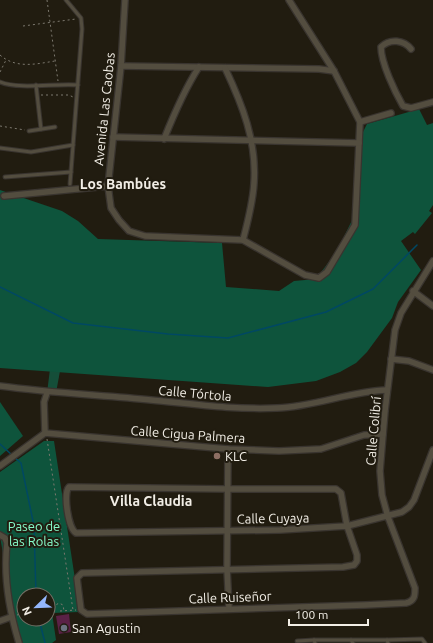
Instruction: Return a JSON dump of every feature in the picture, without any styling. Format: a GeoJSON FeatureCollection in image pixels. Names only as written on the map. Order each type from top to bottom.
{"type":"FeatureCollection","features":[{"type":"Feature","properties":{"kind":"street","name":"Avenida Las Caobas"},"geometry":{"type":"LineString","coordinates":[[125,0],[121,66],[108,186],[111,208],[119,220],[129,231],[145,236],[244,240],[305,275],[316,278],[322,277],[330,267],[355,225],[360,122],[334,71],[289,0]]}},
{"type":"Feature","properties":{"kind":"street"},"geometry":{"type":"LineString","coordinates":[[411,48],[402,42],[395,41],[381,47],[383,58],[391,80],[403,106],[411,108],[433,102]]}},
{"type":"Feature","properties":{"kind":"street"},"geometry":{"type":"LineString","coordinates":[[319,68],[325,57]]}},
{"type":"Feature","properties":{"kind":"street"},"geometry":{"type":"LineString","coordinates":[[121,66],[319,68],[334,71]]}},
{"type":"Feature","properties":{"kind":"street"},"geometry":{"type":"LineString","coordinates":[[164,138],[173,114],[199,67]]}},
{"type":"Feature","properties":{"kind":"street"},"geometry":{"type":"LineString","coordinates":[[225,68],[248,122],[252,141],[254,182],[244,240]]}},
{"type":"Feature","properties":{"kind":"street"},"geometry":{"type":"LineString","coordinates":[[360,122],[391,113]]}},
{"type":"Feature","properties":{"kind":"street"},"geometry":{"type":"LineString","coordinates":[[113,137],[359,144]]}},
{"type":"Feature","properties":{"kind":"street"},"geometry":{"type":"LineString","coordinates":[[4,196],[108,186]]}},
{"type":"Feature","properties":{"kind":"street","name":"Calle Colibrí"},"geometry":{"type":"LineString","coordinates":[[415,588],[388,517],[382,495],[380,471],[387,390],[395,330],[400,314],[433,261]]}},
{"type":"Feature","properties":{"kind":"street"},"geometry":{"type":"LineString","coordinates":[[413,291],[433,306]]}},
{"type":"Feature","properties":{"kind":"street"},"geometry":{"type":"LineString","coordinates":[[391,359],[409,361],[433,370]]}},
{"type":"Feature","properties":{"kind":"street","name":"Calle Tórtola"},"geometry":{"type":"LineString","coordinates":[[0,386],[47,393],[230,407],[278,408],[317,404],[367,391],[387,390]]}},
{"type":"Feature","properties":{"kind":"street"},"geometry":{"type":"LineString","coordinates":[[3,464],[45,433],[44,402],[47,393]]}},
{"type":"Feature","properties":{"kind":"street","name":"Calle Cigua Palmera"},"geometry":{"type":"LineString","coordinates":[[45,433],[228,449],[279,451],[321,449],[364,435],[383,434]]}},
{"type":"Feature","properties":{"kind":"street"},"geometry":{"type":"LineString","coordinates":[[228,449],[226,569],[229,608]]}},
{"type":"Feature","properties":{"kind":"street","name":"Calle Cuyaya"},"geometry":{"type":"LineString","coordinates":[[227,490],[72,486],[67,488],[66,493],[70,526],[76,533],[280,530],[348,526],[388,517],[402,512],[414,500],[433,450]]}},
{"type":"Feature","properties":{"kind":"street"},"geometry":{"type":"LineString","coordinates":[[82,611],[77,578],[84,572],[349,566],[357,561],[357,555],[348,526],[340,491],[336,489],[227,490]]}},
{"type":"Feature","properties":{"kind":"street"},"geometry":{"type":"LineString","coordinates":[[2,537],[7,543],[3,579],[18,643]]}},
{"type":"Feature","properties":{"kind":"street","name":"Calle Ruiseñor"},"geometry":{"type":"LineString","coordinates":[[82,611],[87,614],[406,603],[414,598],[415,588]]}},
{"type":"Feature","properties":{"kind":"street"},"geometry":{"type":"LineString","coordinates":[[0,621],[11,618]]}},
{"type":"Feature","properties":{"kind":"lane"},"geometry":{"type":"LineString","coordinates":[[66,0],[81,18],[82,29],[70,184]]}},
{"type":"Feature","properties":{"kind":"lane"},"geometry":{"type":"LineString","coordinates":[[0,82],[17,86],[58,83],[78,85]]}},
{"type":"Feature","properties":{"kind":"lane"},"geometry":{"type":"LineString","coordinates":[[36,85],[41,129]]}},
{"type":"Feature","properties":{"kind":"lane"},"geometry":{"type":"LineString","coordinates":[[29,131],[55,127]]}},
{"type":"Feature","properties":{"kind":"lane"},"geometry":{"type":"LineString","coordinates":[[0,148],[31,152],[73,145]]}},
{"type":"Feature","properties":{"kind":"lane"},"geometry":{"type":"LineString","coordinates":[[5,177],[71,172]]}},
{"type":"Feature","properties":{"kind":"lane"},"geometry":{"type":"LineString","coordinates":[[297,641],[388,642],[422,639],[425,643]]}},
{"type":"Feature","properties":{"kind":"path"},"geometry":{"type":"LineString","coordinates":[[47,0],[58,83]]}},
{"type":"Feature","properties":{"kind":"path"},"geometry":{"type":"LineString","coordinates":[[23,26],[81,18]]}},
{"type":"Feature","properties":{"kind":"path"},"geometry":{"type":"LineString","coordinates":[[0,55],[6,60],[21,64],[55,61]]}},
{"type":"Feature","properties":{"kind":"path"},"geometry":{"type":"LineString","coordinates":[[0,72],[6,60]]}},
{"type":"Feature","properties":{"kind":"path"},"geometry":{"type":"LineString","coordinates":[[37,95],[69,95],[73,97],[74,100]]}},
{"type":"Feature","properties":{"kind":"path"},"geometry":{"type":"LineString","coordinates":[[0,126],[29,131]]}},
{"type":"Feature","properties":{"kind":"path"},"geometry":{"type":"LineString","coordinates":[[45,433],[73,610]]}},
{"type":"Feature","properties":{"kind":"path"},"geometry":{"type":"LineString","coordinates":[[56,605],[59,603],[63,604],[64,611]]}},
{"type":"Feature","properties":{"kind":"path"},"geometry":{"type":"LineString","coordinates":[[60,611],[82,611]]}},
{"type":"Feature","properties":{"kind":"green space"},"geometry":{"type":"Polygon","coordinates":[[[419,109],[427,125],[433,123],[433,205],[429,211],[432,213],[415,234],[413,232],[401,241],[421,270],[398,302],[392,318],[367,352],[356,363],[340,372],[316,381],[268,387],[0,368],[0,190],[62,211],[78,221],[98,239],[222,243],[226,287],[279,291],[294,281],[316,279],[337,251],[357,210],[363,132],[367,124],[419,109]]]}},
{"type":"Feature","properties":{"kind":"green space"},"geometry":{"type":"Polygon","coordinates":[[[50,369],[60,371],[56,393],[47,393],[50,369]]]}},
{"type":"Feature","properties":{"kind":"green space"},"geometry":{"type":"Polygon","coordinates":[[[0,402],[23,436],[0,456],[0,402]]]}},
{"type":"Feature","properties":{"kind":"green space","name":"Paseo de las Rolas"},"geometry":{"type":"Polygon","coordinates":[[[44,441],[54,441],[80,612],[56,613],[56,587],[16,587],[16,623],[13,614],[0,536],[0,472],[44,441]]]}},
{"type":"Feature","properties":{"kind":"green space","name":"Paseo de las Rolas"},"geometry":{"type":"Polygon","coordinates":[[[17,627],[54,627],[56,640],[52,643],[23,643],[17,627]]]}},
{"type":"Feature","properties":{"kind":"building","name":"San Agustin"},"geometry":{"type":"Polygon","coordinates":[[[69,614],[71,632],[59,634],[56,616],[69,614]]]}},
{"type":"Feature","properties":{"kind":"waterway"},"geometry":{"type":"LineString","coordinates":[[0,287],[73,323],[168,334],[228,338],[326,312],[373,289],[417,245]]}},
{"type":"Feature","properties":{"kind":"waterway"},"geometry":{"type":"LineString","coordinates":[[0,444],[12,455]]}},
{"type":"Feature","properties":{"kind":"waterway"},"geometry":{"type":"LineString","coordinates":[[14,457],[21,463],[34,526],[36,587]]}},
{"type":"Feature","properties":{"kind":"waterway"},"geometry":{"type":"LineString","coordinates":[[41,627],[45,643]]}},
{"type":"Feature","properties":{"kind":"place","name":"KLC"},"geometry":{"type":"Point","coordinates":[217,456]}},
{"type":"Feature","properties":{"kind":"place","name":"San Agustin"},"geometry":{"type":"Point","coordinates":[64,628]}},
{"type":"Feature","properties":{"kind":"district","name":"Los Bambúes"},"geometry":{"type":"Point","coordinates":[123,184]}},
{"type":"Feature","properties":{"kind":"district","name":"Villa Claudia"},"geometry":{"type":"Point","coordinates":[151,501]}}]}
